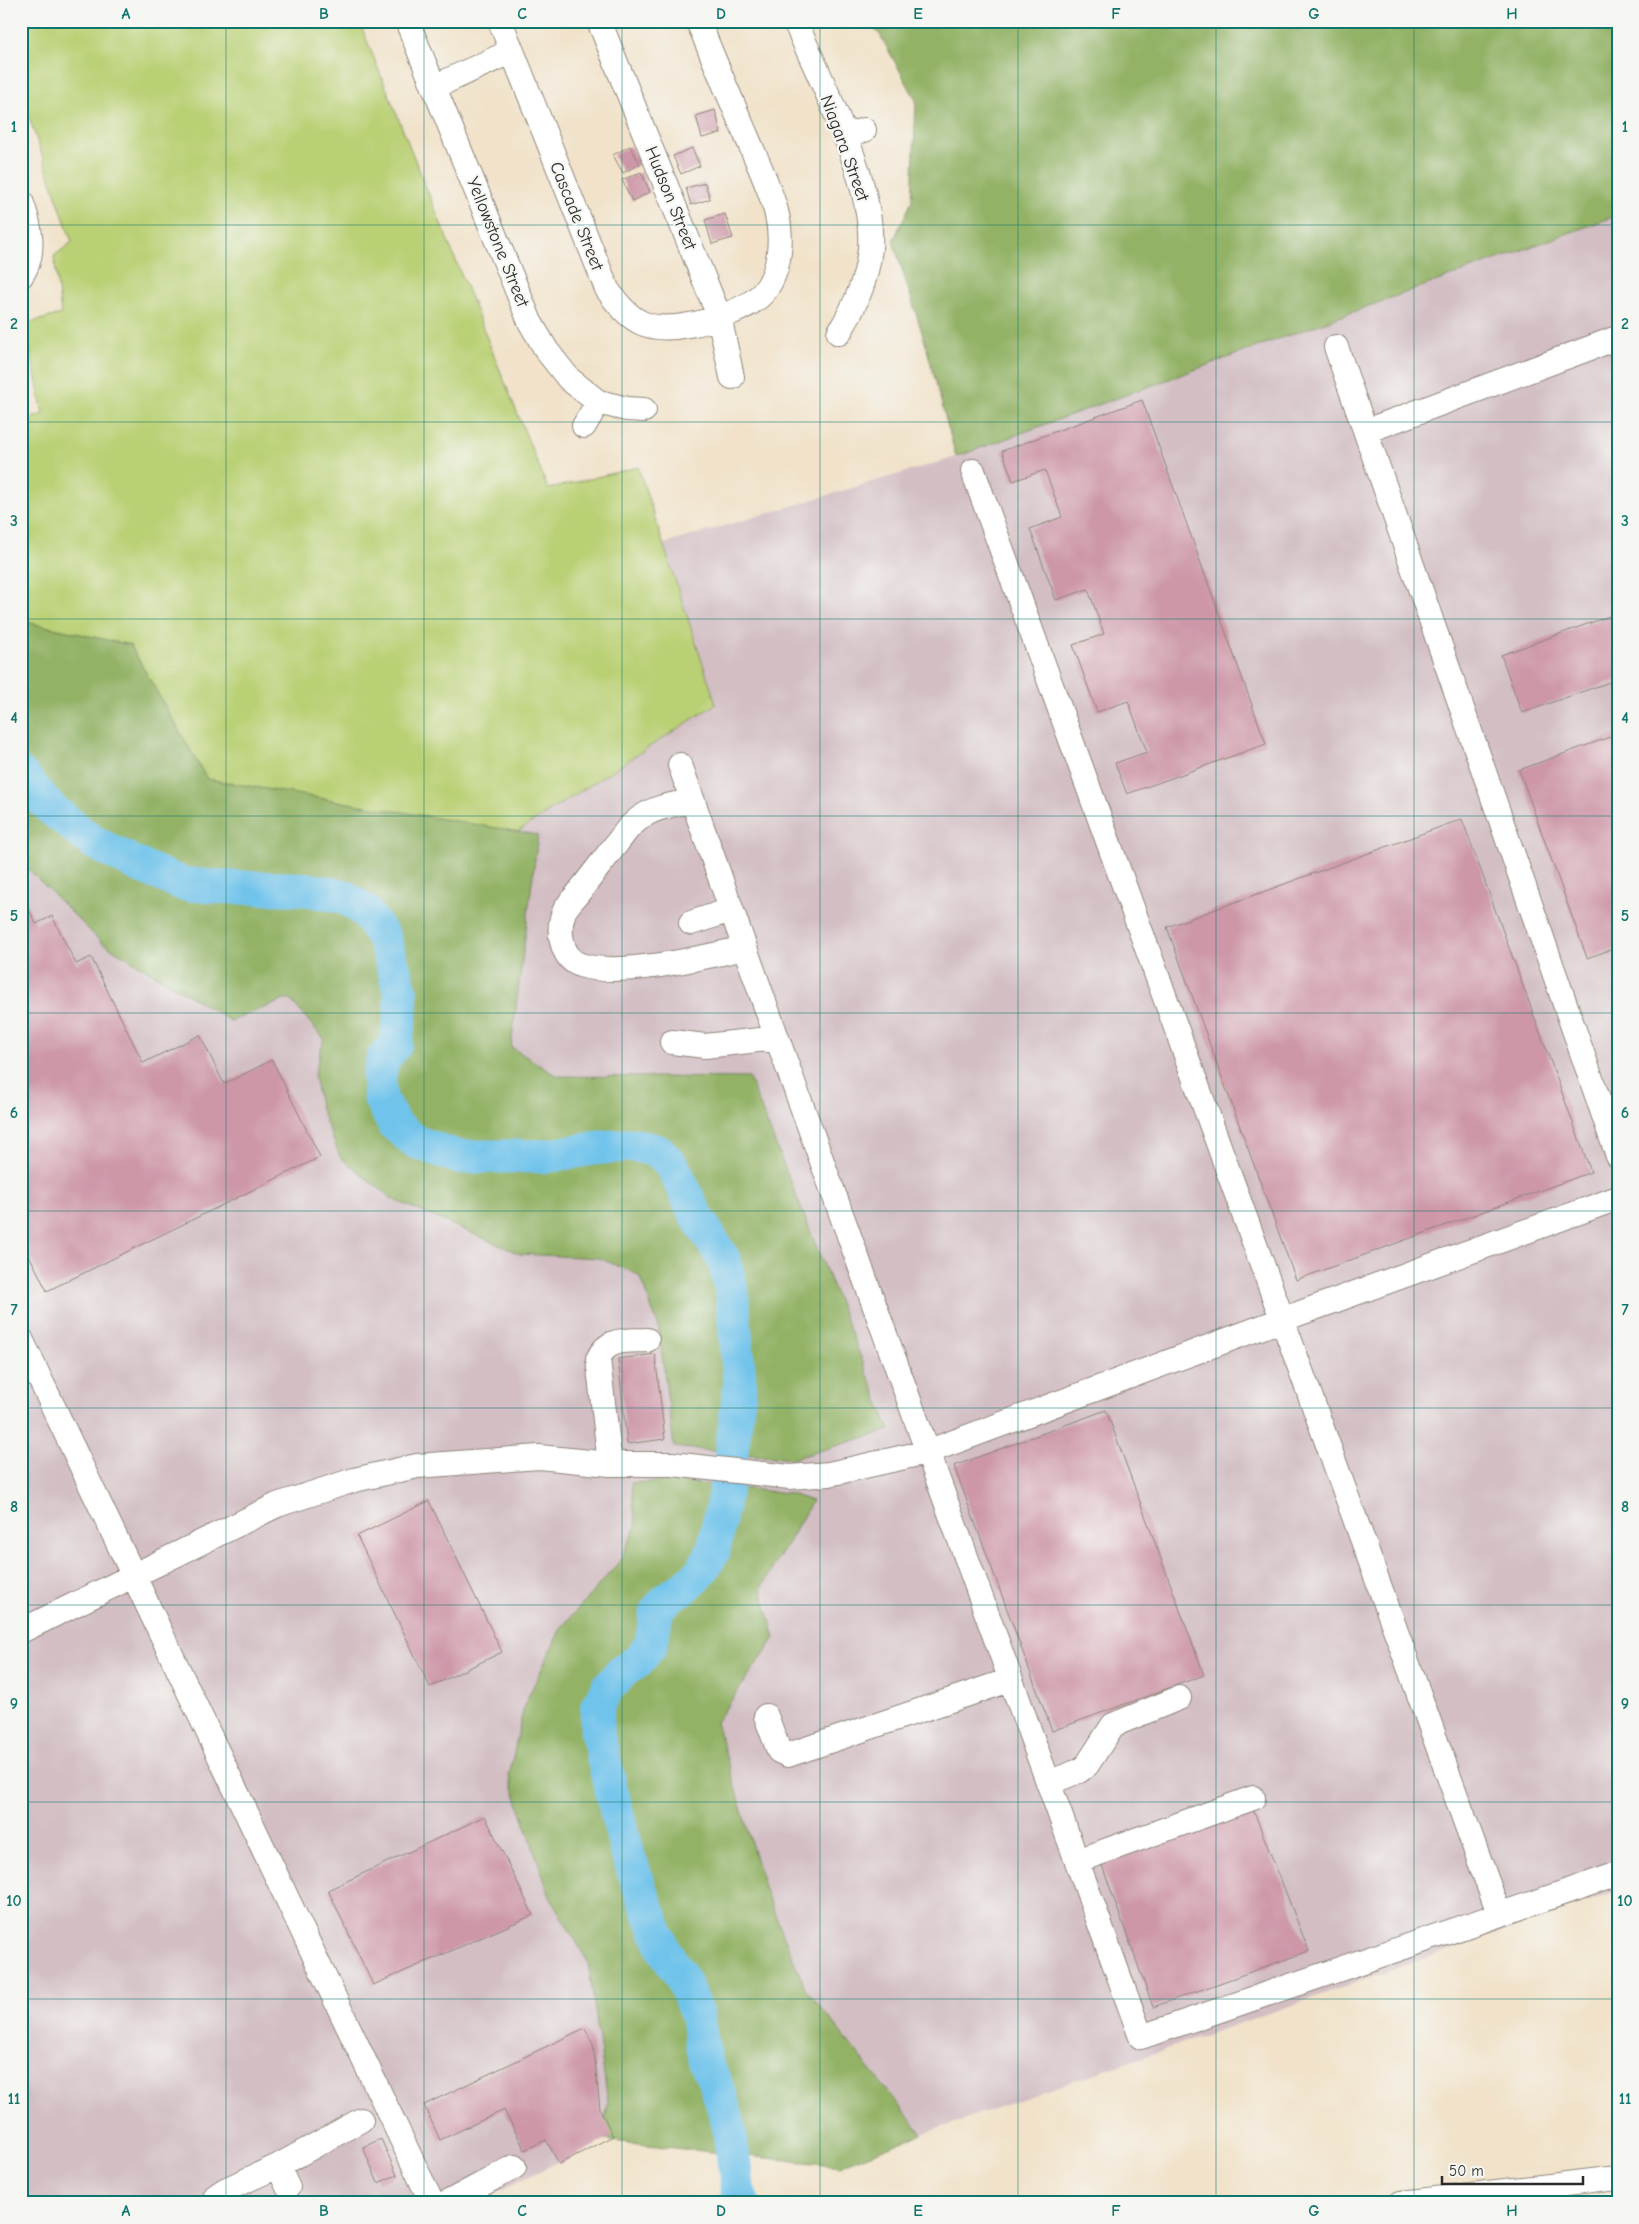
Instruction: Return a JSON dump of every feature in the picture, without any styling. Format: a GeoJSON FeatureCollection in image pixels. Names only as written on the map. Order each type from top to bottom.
{"type":"FeatureCollection","features":[{"type":"Feature","properties":{"kind":"street","name":"Yellowstone Street"},"geometry":{"type":"LineString","coordinates":[[407,21],[530,322],[547,351],[569,379],[598,402],[627,409],[644,410]]}},
{"type":"Feature","properties":{"kind":"street","name":"Cascade Street"},"geometry":{"type":"LineString","coordinates":[[500,21],[607,289],[620,309],[639,322],[663,329],[692,325],[742,308],[762,294],[774,275],[779,250],[780,230],[767,186],[698,21]]}},
{"type":"Feature","properties":{"kind":"street","name":"Hudson Street"},"geometry":{"type":"LineString","coordinates":[[599,21],[720,316],[732,377]]}},
{"type":"Feature","properties":{"kind":"street","name":"Niagara Street"},"geometry":{"type":"LineString","coordinates":[[795,21],[854,133],[860,180],[868,216],[870,247],[864,281],[854,307],[839,333]]}},
{"type":"Feature","properties":{"kind":"street"},"geometry":{"type":"LineString","coordinates":[[434,87],[512,51]]}},
{"type":"Feature","properties":{"kind":"street"},"geometry":{"type":"LineString","coordinates":[[21,201],[29,229],[31,247],[29,260],[21,276]]}},
{"type":"Feature","properties":{"kind":"street"},"geometry":{"type":"LineString","coordinates":[[1366,431],[1617,338]]}},
{"type":"Feature","properties":{"kind":"street"},"geometry":{"type":"LineString","coordinates":[[1336,347],[1618,1156]]}},
{"type":"Feature","properties":{"kind":"street"},"geometry":{"type":"LineString","coordinates":[[584,426],[598,402]]}},
{"type":"Feature","properties":{"kind":"street"},"geometry":{"type":"LineString","coordinates":[[973,471],[1499,1914]]}},
{"type":"Feature","properties":{"kind":"street"},"geometry":{"type":"LineString","coordinates":[[680,765],[927,1452],[1141,2036],[1618,1874]]}},
{"type":"Feature","properties":{"kind":"street"},"geometry":{"type":"LineString","coordinates":[[693,801],[664,806],[651,811],[633,823],[564,912],[560,930],[562,944],[570,958],[579,964],[601,968],[635,968],[664,964],[745,948]]}},
{"type":"Feature","properties":{"kind":"street"},"geometry":{"type":"LineString","coordinates":[[691,923],[731,910]]}},
{"type":"Feature","properties":{"kind":"street"},"geometry":{"type":"LineString","coordinates":[[672,1042],[705,1046],[777,1038]]}},
{"type":"Feature","properties":{"kind":"street"},"geometry":{"type":"LineString","coordinates":[[21,1631],[277,1505],[354,1480],[417,1466],[539,1457],[610,1464],[672,1464],[790,1477],[829,1474],[927,1452],[1281,1320],[1618,1198]]}},
{"type":"Feature","properties":{"kind":"street"},"geometry":{"type":"LineString","coordinates":[[21,1339],[432,2203]]}},
{"type":"Feature","properties":{"kind":"street"},"geometry":{"type":"LineString","coordinates":[[610,1464],[598,1359],[603,1348],[609,1344],[647,1340]]}},
{"type":"Feature","properties":{"kind":"street"},"geometry":{"type":"LineString","coordinates":[[766,1716],[779,1751],[788,1755],[1010,1680]]}},
{"type":"Feature","properties":{"kind":"street"},"geometry":{"type":"LineString","coordinates":[[1048,1783],[1079,1772],[1086,1765],[1113,1725],[1179,1698]]}},
{"type":"Feature","properties":{"kind":"street"},"geometry":{"type":"LineString","coordinates":[[1077,1861],[1253,1798]]}},
{"type":"Feature","properties":{"kind":"street"},"geometry":{"type":"LineString","coordinates":[[216,2203],[216,2196],[225,2190],[278,2166],[361,2120]]}},
{"type":"Feature","properties":{"kind":"street"},"geometry":{"type":"LineString","coordinates":[[278,2166],[288,2187]]}},
{"type":"Feature","properties":{"kind":"street"},"geometry":{"type":"LineString","coordinates":[[447,2203],[514,2167]]}},
{"type":"Feature","properties":{"kind":"street"},"geometry":{"type":"LineString","coordinates":[[1401,2203],[1618,2178]]}},
{"type":"Feature","properties":{"kind":"shaded area"},"geometry":{"type":"Polygon","coordinates":[[[1618,215],[1618,1891],[922,2134],[805,1988],[765,1890],[716,1722],[775,1638],[761,1588],[812,1501],[788,1493],[671,1481],[632,1483],[636,1526],[620,1561],[561,1628],[524,1706],[550,1897],[588,1962],[608,2103],[602,2140],[475,2203],[21,2203],[21,862],[26,868],[289,998],[324,1039],[314,1075],[520,1254],[599,1258],[639,1275],[658,1325],[674,1447],[890,1430],[749,1078],[557,1076],[511,1047],[538,836],[517,832],[716,704],[664,544],[956,457],[1618,215]]]}},
{"type":"Feature","properties":{"kind":"green space"},"geometry":{"type":"Polygon","coordinates":[[[21,21],[359,21],[548,489],[638,467],[716,704],[517,832],[206,779],[130,645],[21,621],[21,421],[43,414],[25,324],[61,314],[54,256],[72,242],[21,94],[21,21]]]}},
{"type":"Feature","properties":{"kind":"green space"},"geometry":{"type":"Polygon","coordinates":[[[867,21],[1618,21],[1618,215],[956,457],[925,342],[893,241],[912,201],[916,100],[880,35],[867,21]]]}},
{"type":"Feature","properties":{"kind":"green space"},"geometry":{"type":"Polygon","coordinates":[[[21,621],[130,645],[207,779],[538,835],[511,1047],[557,1076],[749,1078],[890,1430],[792,1459],[674,1447],[658,1325],[639,1275],[599,1258],[520,1254],[392,1199],[340,1157],[320,1107],[314,1075],[324,1039],[289,998],[231,1021],[101,942],[21,862],[21,621]]]}},
{"type":"Feature","properties":{"kind":"green space"},"geometry":{"type":"Polygon","coordinates":[[[671,1481],[788,1493],[812,1501],[761,1588],[775,1638],[716,1722],[765,1890],[805,1988],[922,2134],[840,2166],[602,2140],[608,2103],[588,1962],[550,1897],[509,1776],[524,1706],[561,1628],[620,1561],[636,1526],[631,1483],[671,1481]]]}},
{"type":"Feature","properties":{"kind":"building"},"geometry":{"type":"Polygon","coordinates":[[[715,110],[721,133],[702,138],[696,116],[715,110]]]}},
{"type":"Feature","properties":{"kind":"building"},"geometry":{"type":"Polygon","coordinates":[[[630,146],[640,164],[623,173],[613,155],[630,146]]]}},
{"type":"Feature","properties":{"kind":"building"},"geometry":{"type":"Polygon","coordinates":[[[692,148],[700,166],[681,174],[673,156],[692,148]]]}},
{"type":"Feature","properties":{"kind":"building"},"geometry":{"type":"Polygon","coordinates":[[[641,172],[650,192],[632,201],[622,180],[641,172]]]}},
{"type":"Feature","properties":{"kind":"building"},"geometry":{"type":"Polygon","coordinates":[[[705,183],[710,199],[691,205],[686,188],[705,183]]]}},
{"type":"Feature","properties":{"kind":"building"},"geometry":{"type":"Polygon","coordinates":[[[725,214],[733,238],[712,244],[705,220],[725,214]]]}},
{"type":"Feature","properties":{"kind":"building"},"geometry":{"type":"Polygon","coordinates":[[[1142,400],[1266,744],[1127,794],[1115,763],[1147,752],[1128,701],[1097,712],[1073,645],[1104,634],[1088,589],[1056,600],[1030,529],[1062,517],[1045,470],[1013,481],[1002,451],[1142,400]]]}},
{"type":"Feature","properties":{"kind":"building"},"geometry":{"type":"Polygon","coordinates":[[[1618,613],[1618,679],[1522,713],[1501,655],[1618,613]]]}},
{"type":"Feature","properties":{"kind":"building"},"geometry":{"type":"Polygon","coordinates":[[[1618,734],[1618,947],[1587,958],[1519,770],[1618,734]]]}},
{"type":"Feature","properties":{"kind":"building"},"geometry":{"type":"Polygon","coordinates":[[[1462,819],[1591,1172],[1296,1280],[1167,927],[1462,819]]]}},
{"type":"Feature","properties":{"kind":"building"},"geometry":{"type":"Polygon","coordinates":[[[21,893],[36,924],[52,916],[76,964],[91,957],[143,1063],[200,1035],[224,1084],[272,1060],[320,1157],[47,1291],[21,1239],[21,893]]]}},
{"type":"Feature","properties":{"kind":"building"},"geometry":{"type":"Polygon","coordinates":[[[655,1354],[665,1439],[627,1444],[618,1359],[655,1354]]]}},
{"type":"Feature","properties":{"kind":"building"},"geometry":{"type":"Polygon","coordinates":[[[1106,1410],[1204,1675],[1052,1731],[954,1466],[1106,1410]]]}},
{"type":"Feature","properties":{"kind":"building"},"geometry":{"type":"Polygon","coordinates":[[[429,1501],[502,1652],[430,1687],[357,1536],[429,1501]]]}},
{"type":"Feature","properties":{"kind":"building"},"geometry":{"type":"Polygon","coordinates":[[[1252,1807],[1309,1951],[1153,2007],[1100,1860],[1252,1807]]]}},
{"type":"Feature","properties":{"kind":"building"},"geometry":{"type":"Polygon","coordinates":[[[485,1816],[533,1915],[373,1985],[328,1890],[485,1816]]]}},
{"type":"Feature","properties":{"kind":"building"},"geometry":{"type":"Polygon","coordinates":[[[585,2028],[593,2044],[600,2109],[613,2136],[559,2164],[546,2140],[525,2150],[504,2110],[440,2140],[424,2105],[585,2028]]]}},
{"type":"Feature","properties":{"kind":"building"},"geometry":{"type":"Polygon","coordinates":[[[381,2139],[397,2175],[378,2183],[363,2147],[381,2139]]]}},
{"type":"Feature","properties":{"kind":"waterway"},"geometry":{"type":"LineString","coordinates":[[21,774],[50,808],[93,842],[138,865],[183,884],[305,889],[345,897],[365,911],[384,938],[401,992],[400,1020],[395,1045],[383,1059],[379,1077],[380,1098],[394,1124],[416,1142],[458,1157],[548,1156],[596,1148],[635,1145],[660,1152],[674,1169],[696,1215],[724,1260],[732,1292],[740,1386],[728,1478],[713,1552],[700,1573],[685,1587],[671,1595],[657,1610],[651,1645],[638,1661],[623,1671],[608,1687],[597,1707],[597,1732],[625,1846],[637,1881],[664,1950],[682,1978],[697,2015],[705,2061],[716,2084],[728,2122],[738,2190],[743,2203]]}}]}
